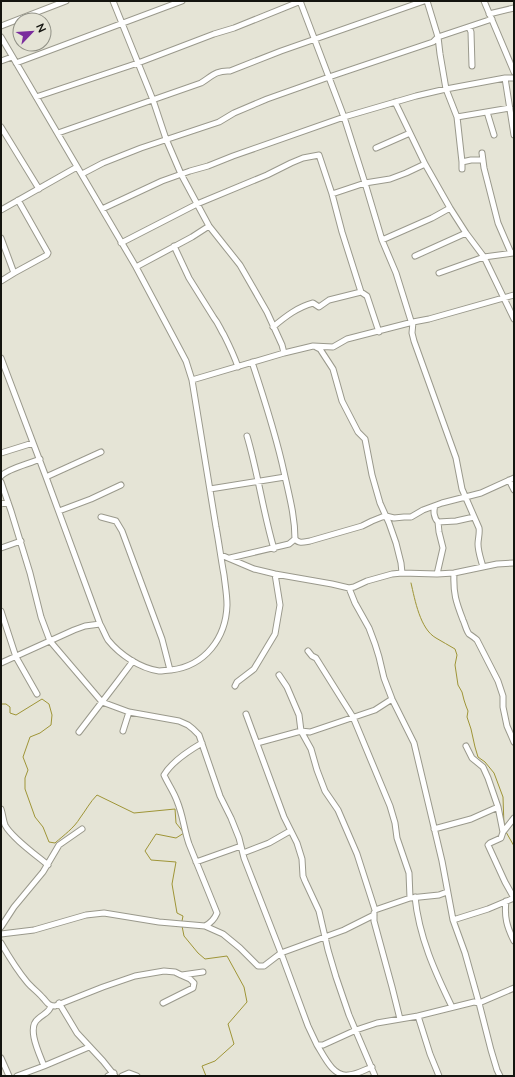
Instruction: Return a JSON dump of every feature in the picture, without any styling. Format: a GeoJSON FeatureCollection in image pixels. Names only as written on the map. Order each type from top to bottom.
{"type":"FeatureCollection","features":[{"type":"Feature","properties":{"kind":"street"},"geometry":{"type":"LineString","coordinates":[[1,26],[66,1]]}},
{"type":"Feature","properties":{"kind":"street"},"geometry":{"type":"LineString","coordinates":[[114,1],[153,100],[166,139],[181,174],[209,226],[240,265],[267,312],[282,345],[284,353]]}},
{"type":"Feature","properties":{"kind":"street"},"geometry":{"type":"LineString","coordinates":[[16,63],[182,1]]}},
{"type":"Feature","properties":{"kind":"street"},"geometry":{"type":"LineString","coordinates":[[36,97],[138,63],[214,34],[234,28],[301,1],[344,117],[382,240],[396,273],[410,319],[413,322],[412,333],[414,341],[456,458],[462,489],[480,532],[478,546],[483,567]]}},
{"type":"Feature","properties":{"kind":"street"},"geometry":{"type":"LineString","coordinates":[[58,133],[201,83],[220,71],[230,71],[315,39],[426,1],[438,37],[446,89],[457,116],[462,169]]}},
{"type":"Feature","properties":{"kind":"street"},"geometry":{"type":"LineString","coordinates":[[484,1],[514,72]]}},
{"type":"Feature","properties":{"kind":"street"},"geometry":{"type":"LineString","coordinates":[[490,14],[514,8]]}},
{"type":"Feature","properties":{"kind":"street"},"geometry":{"type":"LineString","coordinates":[[82,174],[103,163],[141,148],[219,122],[234,113],[267,99],[433,42],[438,37],[492,19]]}},
{"type":"Feature","properties":{"kind":"street"},"geometry":{"type":"LineString","coordinates":[[469,27],[471,32],[472,66]]}},
{"type":"Feature","properties":{"kind":"street"},"geometry":{"type":"LineString","coordinates":[[1,37],[136,267],[186,361],[192,380],[221,554],[227,605],[221,632],[213,646],[203,658],[180,669],[161,671],[148,669],[133,661],[116,648],[108,639],[100,624],[1,358]]}},
{"type":"Feature","properties":{"kind":"street"},"geometry":{"type":"LineString","coordinates":[[1,61],[12,57]]}},
{"type":"Feature","properties":{"kind":"street"},"geometry":{"type":"LineString","coordinates":[[505,78],[514,135]]}},
{"type":"Feature","properties":{"kind":"street"},"geometry":{"type":"LineString","coordinates":[[102,209],[162,181],[344,117],[446,89],[505,78],[514,78]]}},
{"type":"Feature","properties":{"kind":"street"},"geometry":{"type":"LineString","coordinates":[[395,102],[425,164],[450,208],[484,257],[514,319]]}},
{"type":"Feature","properties":{"kind":"street"},"geometry":{"type":"LineString","coordinates":[[457,116],[510,108]]}},
{"type":"Feature","properties":{"kind":"street"},"geometry":{"type":"LineString","coordinates":[[487,112],[494,135]]}},
{"type":"Feature","properties":{"kind":"street"},"geometry":{"type":"LineString","coordinates":[[1,127],[39,189]]}},
{"type":"Feature","properties":{"kind":"street"},"geometry":{"type":"LineString","coordinates":[[376,148],[410,133]]}},
{"type":"Feature","properties":{"kind":"street"},"geometry":{"type":"LineString","coordinates":[[440,273],[484,257],[512,253],[498,223],[482,160],[482,153]]}},
{"type":"Feature","properties":{"kind":"street"},"geometry":{"type":"LineString","coordinates":[[121,242],[197,204],[267,175],[303,158],[319,155],[361,292],[367,296],[379,332]]}},
{"type":"Feature","properties":{"kind":"street"},"geometry":{"type":"LineString","coordinates":[[462,162],[482,160]]}},
{"type":"Feature","properties":{"kind":"street"},"geometry":{"type":"LineString","coordinates":[[332,194],[365,183],[390,179],[425,164]]}},
{"type":"Feature","properties":{"kind":"street"},"geometry":{"type":"LineString","coordinates":[[1,202],[3,209],[78,167]]}},
{"type":"Feature","properties":{"kind":"street"},"geometry":{"type":"LineString","coordinates":[[1,281],[47,255],[48,253],[18,200]]}},
{"type":"Feature","properties":{"kind":"street"},"geometry":{"type":"LineString","coordinates":[[382,240],[432,218],[450,208]]}},
{"type":"Feature","properties":{"kind":"street"},"geometry":{"type":"LineString","coordinates":[[136,267],[192,237],[209,226]]}},
{"type":"Feature","properties":{"kind":"street"},"geometry":{"type":"LineString","coordinates":[[415,256],[466,233]]}},
{"type":"Feature","properties":{"kind":"street"},"geometry":{"type":"LineString","coordinates":[[1,238],[14,273]]}},
{"type":"Feature","properties":{"kind":"street"},"geometry":{"type":"LineString","coordinates":[[174,246],[190,278],[219,324],[238,367]]}},
{"type":"Feature","properties":{"kind":"street"},"geometry":{"type":"LineString","coordinates":[[273,326],[289,314],[306,305],[314,303],[319,307],[329,300],[361,292]]}},
{"type":"Feature","properties":{"kind":"street"},"geometry":{"type":"LineString","coordinates":[[192,380],[313,346],[333,347],[347,339],[429,319],[514,295]]}},
{"type":"Feature","properties":{"kind":"street"},"geometry":{"type":"LineString","coordinates":[[313,346],[320,349],[333,369],[342,401],[358,432],[364,439],[380,503],[396,544],[402,573]]}},
{"type":"Feature","properties":{"kind":"street"},"geometry":{"type":"LineString","coordinates":[[230,558],[274,549],[289,544],[294,539],[295,525],[291,500],[279,452],[252,362]]}},
{"type":"Feature","properties":{"kind":"street"},"geometry":{"type":"LineString","coordinates":[[247,436],[274,549]]}},
{"type":"Feature","properties":{"kind":"street"},"geometry":{"type":"LineString","coordinates":[[1,452],[33,443]]}},
{"type":"Feature","properties":{"kind":"street"},"geometry":{"type":"LineString","coordinates":[[46,477],[101,452]]}},
{"type":"Feature","properties":{"kind":"street"},"geometry":{"type":"LineString","coordinates":[[1,476],[2,474],[11,470],[40,460]]}},
{"type":"Feature","properties":{"kind":"street"},"geometry":{"type":"LineString","coordinates":[[210,489],[285,477]]}},
{"type":"Feature","properties":{"kind":"street"},"geometry":{"type":"LineString","coordinates":[[294,539],[297,542],[302,543],[362,526],[386,516],[394,518],[411,517],[435,506],[476,495],[512,479],[514,490]]}},
{"type":"Feature","properties":{"kind":"street"},"geometry":{"type":"LineString","coordinates":[[1,482],[21,541],[41,617],[50,641],[102,702],[129,712],[178,721],[188,725],[199,735],[220,796],[231,818],[308,1026],[317,1045],[335,1071],[342,1075],[349,1075],[372,1067]]}},
{"type":"Feature","properties":{"kind":"street"},"geometry":{"type":"LineString","coordinates":[[59,511],[121,485]]}},
{"type":"Feature","properties":{"kind":"street"},"geometry":{"type":"LineString","coordinates":[[1,504],[8,502]]}},
{"type":"Feature","properties":{"kind":"street"},"geometry":{"type":"LineString","coordinates":[[435,506],[435,517],[438,522],[443,548],[437,574]]}},
{"type":"Feature","properties":{"kind":"street"},"geometry":{"type":"LineString","coordinates":[[438,522],[456,521],[474,516]]}},
{"type":"Feature","properties":{"kind":"street"},"geometry":{"type":"LineString","coordinates":[[101,517],[116,521],[122,531],[162,639],[170,670]]}},
{"type":"Feature","properties":{"kind":"street"},"geometry":{"type":"LineString","coordinates":[[1,548],[21,541]]}},
{"type":"Feature","properties":{"kind":"street"},"geometry":{"type":"LineString","coordinates":[[221,554],[254,569],[349,588],[380,577],[402,573],[454,573],[497,564],[514,563]]}},
{"type":"Feature","properties":{"kind":"street"},"geometry":{"type":"LineString","coordinates":[[454,573],[455,596],[458,606],[468,632],[477,640],[498,681],[503,696],[503,707],[507,726],[514,742]]}},
{"type":"Feature","properties":{"kind":"street"},"geometry":{"type":"LineString","coordinates":[[235,686],[237,682],[254,670],[275,634],[280,605],[275,574]]}},
{"type":"Feature","properties":{"kind":"street"},"geometry":{"type":"LineString","coordinates":[[349,588],[375,644],[392,699],[414,743],[442,861],[453,920],[465,954],[496,1070],[500,1076]]}},
{"type":"Feature","properties":{"kind":"street"},"geometry":{"type":"LineString","coordinates":[[1,610],[16,657],[37,694]]}},
{"type":"Feature","properties":{"kind":"street"},"geometry":{"type":"LineString","coordinates":[[1,663],[74,630],[85,626],[100,624]]}},
{"type":"Feature","properties":{"kind":"street"},"geometry":{"type":"LineString","coordinates":[[308,651],[316,658],[353,717],[390,806],[395,823],[397,838],[409,873],[422,937],[452,1007]]}},
{"type":"Feature","properties":{"kind":"street"},"geometry":{"type":"LineString","coordinates":[[79,732],[133,661]]}},
{"type":"Feature","properties":{"kind":"street"},"geometry":{"type":"LineString","coordinates":[[279,675],[287,687],[299,715],[301,731],[311,749],[325,791],[338,810],[357,854],[375,912],[374,921],[400,1019]]}},
{"type":"Feature","properties":{"kind":"street"},"geometry":{"type":"LineString","coordinates":[[257,743],[301,731],[310,732],[374,710],[392,699]]}},
{"type":"Feature","properties":{"kind":"street"},"geometry":{"type":"LineString","coordinates":[[123,731],[129,712]]}},
{"type":"Feature","properties":{"kind":"street"},"geometry":{"type":"LineString","coordinates":[[246,714],[278,801],[290,831],[297,842],[302,859],[303,876],[319,911],[324,937],[336,977],[349,1015],[375,1076]]}},
{"type":"Feature","properties":{"kind":"street"},"geometry":{"type":"LineString","coordinates":[[202,743],[188,751],[164,775],[177,800],[184,823],[185,832],[217,914],[211,923],[205,926]]}},
{"type":"Feature","properties":{"kind":"street"},"geometry":{"type":"LineString","coordinates":[[466,746],[472,758],[483,767],[488,778],[498,807],[503,832]]}},
{"type":"Feature","properties":{"kind":"street"},"geometry":{"type":"LineString","coordinates":[[434,829],[471,819],[498,807]]}},
{"type":"Feature","properties":{"kind":"street"},"geometry":{"type":"LineString","coordinates":[[1,810],[3,815],[2,822],[8,830],[48,865]]}},
{"type":"Feature","properties":{"kind":"street"},"geometry":{"type":"LineString","coordinates":[[453,920],[488,909],[514,898],[488,845],[501,838],[503,832],[514,818]]}},
{"type":"Feature","properties":{"kind":"street"},"geometry":{"type":"LineString","coordinates":[[1,927],[14,907],[48,865],[59,845],[82,829]]}},
{"type":"Feature","properties":{"kind":"street"},"geometry":{"type":"LineString","coordinates":[[243,853],[269,843],[290,831]]}},
{"type":"Feature","properties":{"kind":"street"},"geometry":{"type":"LineString","coordinates":[[196,862],[241,846]]}},
{"type":"Feature","properties":{"kind":"street"},"geometry":{"type":"LineString","coordinates":[[1,934],[34,930],[86,915],[104,913],[172,924],[178,923],[205,926],[223,934],[258,966],[264,966],[281,953],[344,930],[375,912],[413,898],[439,895],[448,892]]}},
{"type":"Feature","properties":{"kind":"street"},"geometry":{"type":"LineString","coordinates":[[506,901],[505,916],[514,941]]}},
{"type":"Feature","properties":{"kind":"street"},"geometry":{"type":"LineString","coordinates":[[1,943],[20,974],[51,1006]]}},
{"type":"Feature","properties":{"kind":"street"},"geometry":{"type":"LineString","coordinates":[[51,1006],[55,1006],[59,1003],[135,976],[164,971],[175,972],[190,979],[194,983],[193,988],[163,1003]]}},
{"type":"Feature","properties":{"kind":"street"},"geometry":{"type":"LineString","coordinates":[[181,975],[203,972]]}},
{"type":"Feature","properties":{"kind":"street"},"geometry":{"type":"LineString","coordinates":[[317,1045],[323,1045],[356,1030],[376,1023],[418,1016],[474,1002],[479,1003],[514,988]]}},
{"type":"Feature","properties":{"kind":"street"},"geometry":{"type":"LineString","coordinates":[[59,1003],[77,1033],[104,1061],[114,1075],[108,1076]]}},
{"type":"Feature","properties":{"kind":"street"},"geometry":{"type":"LineString","coordinates":[[44,1066],[33,1037],[33,1026],[35,1021],[49,1011],[51,1006]]}},
{"type":"Feature","properties":{"kind":"street"},"geometry":{"type":"LineString","coordinates":[[418,1016],[430,1054],[439,1076]]}},
{"type":"Feature","properties":{"kind":"street"},"geometry":{"type":"LineString","coordinates":[[17,1076],[89,1047]]}},
{"type":"Feature","properties":{"kind":"street"},"geometry":{"type":"LineString","coordinates":[[1,1058],[9,1076]]}},
{"type":"Feature","properties":{"kind":"street"},"geometry":{"type":"LineString","coordinates":[[122,1076],[129,1073],[138,1076]]}},
{"type":"Feature","properties":{"kind":"waterway"},"geometry":{"type":"LineString","coordinates":[[411,583],[419,614],[426,628],[430,634],[455,649],[457,655],[455,665],[458,685],[462,692],[468,711],[467,717],[475,747],[478,757],[485,762],[494,773],[503,797],[504,826]]}},
{"type":"Feature","properties":{"kind":"waterway"},"geometry":{"type":"LineString","coordinates":[[1,704],[6,704],[10,707],[10,713],[16,715],[42,699],[49,704],[52,715],[51,725],[40,733],[30,737],[23,757],[28,770],[25,778],[25,789],[35,817],[43,827],[49,842],[55,843],[72,828],[97,795],[134,813],[175,809],[176,823],[184,833],[176,838],[156,834],[145,851],[151,860],[176,862],[172,884],[177,913],[183,916],[182,921]]}},
{"type":"Feature","properties":{"kind":"waterway"},"geometry":{"type":"LineString","coordinates":[[506,832],[514,846]]}},
{"type":"Feature","properties":{"kind":"waterway"},"geometry":{"type":"LineString","coordinates":[[182,926],[184,936],[205,959],[227,956],[244,987],[247,1002],[228,1024],[234,1044],[215,1061],[202,1066],[206,1076]]}}]}
